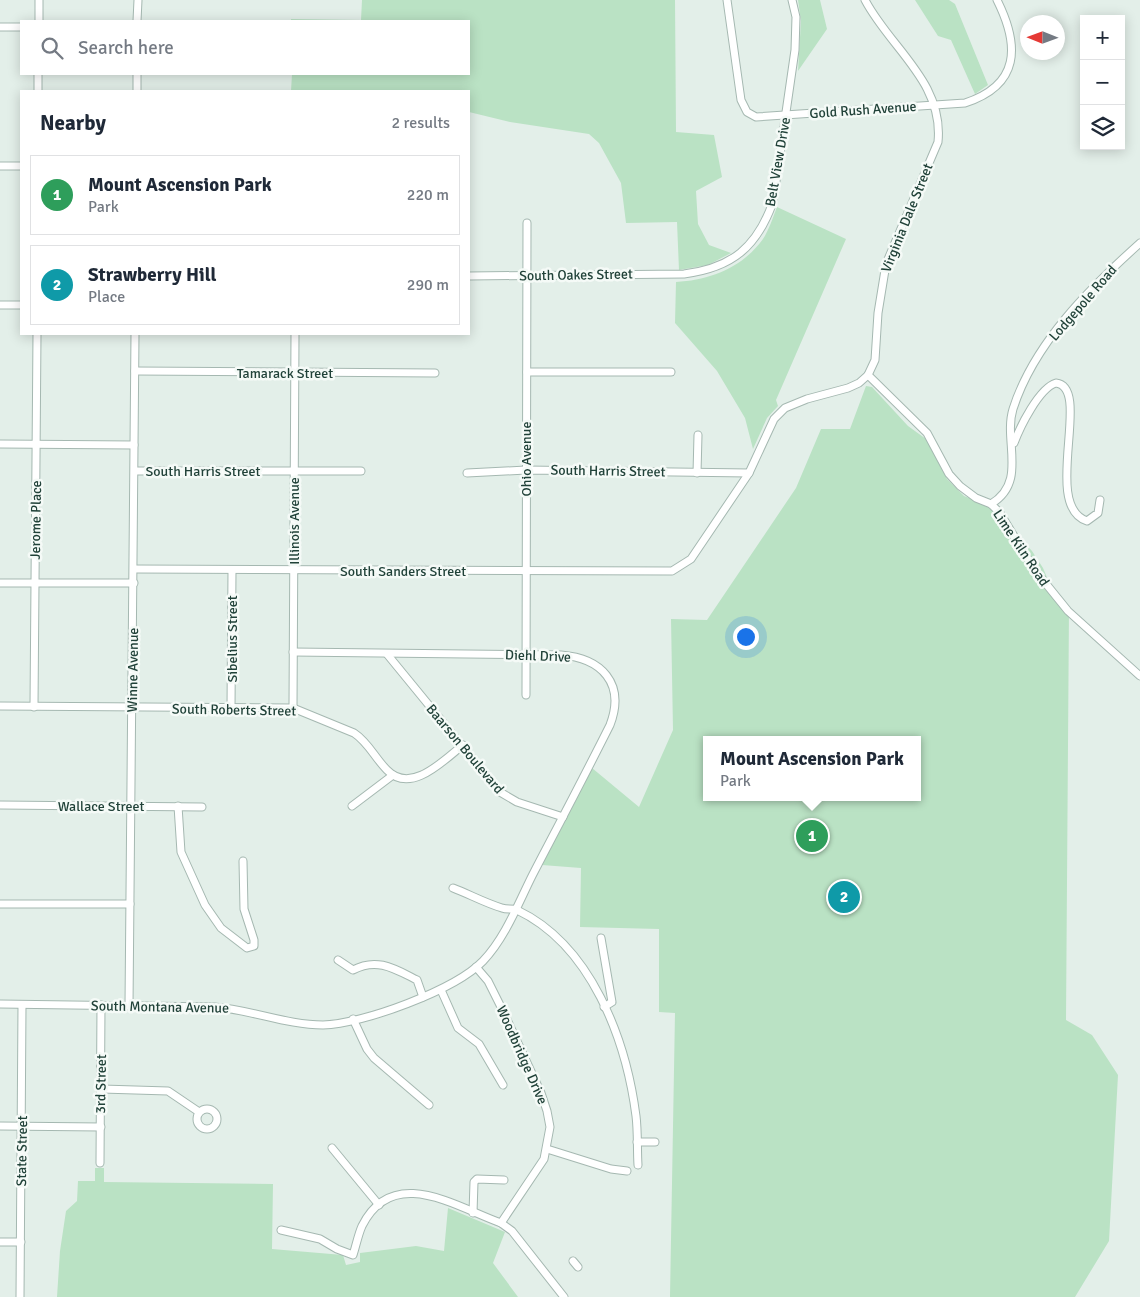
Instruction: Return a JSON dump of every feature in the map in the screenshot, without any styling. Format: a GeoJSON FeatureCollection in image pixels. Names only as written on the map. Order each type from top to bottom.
{"type":"FeatureCollection","features":[{"type":"Feature","properties":{"kind":"street"},"geometry":{"type":"LineString","coordinates":[[38,20],[39,0]]}},
{"type":"Feature","properties":{"kind":"street"},"geometry":{"type":"LineString","coordinates":[[137,20],[138,0]]}},
{"type":"Feature","properties":{"kind":"street","name":"Gold Rush Avenue"},"geometry":{"type":"LineString","coordinates":[[727,0],[741,100],[747,112],[756,117],[965,103],[984,97],[1004,76],[1011,62],[1013,44],[1009,23],[997,0]]}},
{"type":"Feature","properties":{"kind":"street","name":"Belt View Drive"},"geometry":{"type":"LineString","coordinates":[[684,274],[705,271],[735,258],[752,243],[766,222],[773,202],[795,50],[796,17],[792,0]]}},
{"type":"Feature","properties":{"kind":"street","name":"Virginia Dale Street"},"geometry":{"type":"LineString","coordinates":[[865,0],[930,92],[935,105],[939,126],[938,142],[886,264],[878,314],[875,360],[868,375]]}},
{"type":"Feature","properties":{"kind":"street"},"geometry":{"type":"LineString","coordinates":[[0,27],[20,27]]}},
{"type":"Feature","properties":{"kind":"street"},"geometry":{"type":"LineString","coordinates":[[38,75],[38,90]]}},
{"type":"Feature","properties":{"kind":"street"},"geometry":{"type":"LineString","coordinates":[[137,75],[137,90]]}},
{"type":"Feature","properties":{"kind":"street"},"geometry":{"type":"LineString","coordinates":[[0,166],[20,166]]}},
{"type":"Feature","properties":{"kind":"street","name":"Ohio Avenue"},"geometry":{"type":"LineString","coordinates":[[526,695],[527,223]]}},
{"type":"Feature","properties":{"kind":"street","name":"Lodgepole Road"},"geometry":{"type":"LineString","coordinates":[[991,504],[1001,498],[1008,485],[1013,460],[1012,412],[1023,384],[1060,326],[1108,272],[1140,243]]}},
{"type":"Feature","properties":{"kind":"street","name":"South Oakes Street"},"geometry":{"type":"LineString","coordinates":[[470,276],[684,274]]}},
{"type":"Feature","properties":{"kind":"street"},"geometry":{"type":"LineString","coordinates":[[0,305],[20,305]]}},
{"type":"Feature","properties":{"kind":"street","name":"Jerome Place"},"geometry":{"type":"LineString","coordinates":[[34,707],[37,335]]}},
{"type":"Feature","properties":{"kind":"street","name":"Winne Avenue"},"geometry":{"type":"LineString","coordinates":[[129,1006],[135,335]]}},
{"type":"Feature","properties":{"kind":"street","name":"Illinois Avenue"},"geometry":{"type":"LineString","coordinates":[[293,708],[295,335]]}},
{"type":"Feature","properties":{"kind":"street","name":"Tamarack Street"},"geometry":{"type":"LineString","coordinates":[[135,371],[435,373]]}},
{"type":"Feature","properties":{"kind":"street"},"geometry":{"type":"LineString","coordinates":[[527,372],[671,372]]}},
{"type":"Feature","properties":{"kind":"street"},"geometry":{"type":"LineString","coordinates":[[748,473],[774,419],[785,408],[807,399],[848,388],[859,383],[868,375]]}},
{"type":"Feature","properties":{"kind":"street","name":"Lime Kiln Road"},"geometry":{"type":"LineString","coordinates":[[868,375],[927,433],[949,474],[960,486],[976,498],[991,504],[1000,513],[1034,569],[1058,599],[1140,676]]}},
{"type":"Feature","properties":{"kind":"street"},"geometry":{"type":"LineString","coordinates":[[1013,446],[1020,426],[1047,388],[1056,383],[1063,385],[1067,390],[1070,406],[1067,473],[1072,511],[1078,518],[1088,521],[1098,513],[1100,500]]}},
{"type":"Feature","properties":{"kind":"street"},"geometry":{"type":"LineString","coordinates":[[696,473],[698,435]]}},
{"type":"Feature","properties":{"kind":"street"},"geometry":{"type":"LineString","coordinates":[[0,444],[134,445]]}},
{"type":"Feature","properties":{"kind":"street","name":"South Harris Street"},"geometry":{"type":"LineString","coordinates":[[468,473],[526,470],[748,473]]}},
{"type":"Feature","properties":{"kind":"street","name":"South Harris Street"},"geometry":{"type":"LineString","coordinates":[[135,471],[361,471]]}},
{"type":"Feature","properties":{"kind":"street","name":"South Sanders Street"},"geometry":{"type":"LineString","coordinates":[[134,569],[672,571],[691,559],[748,473]]}},
{"type":"Feature","properties":{"kind":"street","name":"Sibelius Street"},"geometry":{"type":"LineString","coordinates":[[231,708],[232,570]]}},
{"type":"Feature","properties":{"kind":"street"},"geometry":{"type":"LineString","coordinates":[[0,584],[134,583]]}},
{"type":"Feature","properties":{"kind":"street","name":"Diehl Drive"},"geometry":{"type":"LineString","coordinates":[[294,652],[572,656],[588,660],[606,674],[614,694],[615,710],[610,725],[515,909]]}},
{"type":"Feature","properties":{"kind":"street","name":"Baarson Boulevard"},"geometry":{"type":"LineString","coordinates":[[387,654],[500,792],[508,798],[563,816]]}},
{"type":"Feature","properties":{"kind":"street","name":"South Roberts Street"},"geometry":{"type":"LineString","coordinates":[[0,706],[293,708],[361,738],[393,775]]}},
{"type":"Feature","properties":{"kind":"street"},"geometry":{"type":"LineString","coordinates":[[352,806],[393,775],[412,778],[424,776],[463,745]]}},
{"type":"Feature","properties":{"kind":"street","name":"Wallace Street"},"geometry":{"type":"LineString","coordinates":[[0,805],[202,806]]}},
{"type":"Feature","properties":{"kind":"street"},"geometry":{"type":"LineString","coordinates":[[178,806],[181,852],[205,905],[221,928],[247,948],[254,946],[254,940],[244,909],[243,861]]}},
{"type":"Feature","properties":{"kind":"street"},"geometry":{"type":"LineString","coordinates":[[453,888],[504,909],[515,909],[546,929],[565,946],[584,968],[604,1007],[631,1089],[638,1165]]}},
{"type":"Feature","properties":{"kind":"street"},"geometry":{"type":"LineString","coordinates":[[0,904],[130,904]]}},
{"type":"Feature","properties":{"kind":"street","name":"South Montana Avenue"},"geometry":{"type":"LineString","coordinates":[[0,1004],[228,1008],[288,1021],[313,1024],[353,1019],[441,990],[476,967],[491,951],[515,909]]}},
{"type":"Feature","properties":{"kind":"street"},"geometry":{"type":"LineString","coordinates":[[601,938],[612,992],[612,1002],[604,1007]]}},
{"type":"Feature","properties":{"kind":"street"},"geometry":{"type":"LineString","coordinates":[[338,960],[354,970],[364,964],[393,968],[417,980],[423,997]]}},
{"type":"Feature","properties":{"kind":"street","name":"Woodbridge Drive"},"geometry":{"type":"LineString","coordinates":[[476,967],[488,981],[541,1093],[550,1127],[547,1149],[541,1164],[501,1223]]}},
{"type":"Feature","properties":{"kind":"street"},"geometry":{"type":"LineString","coordinates":[[441,990],[458,1028],[479,1044],[502,1085]]}},
{"type":"Feature","properties":{"kind":"street","name":"State Street"},"geometry":{"type":"LineString","coordinates":[[20,1297],[22,1005]]}},
{"type":"Feature","properties":{"kind":"street","name":"3rd Street"},"geometry":{"type":"LineString","coordinates":[[100,1163],[102,1089],[101,1005]]}},
{"type":"Feature","properties":{"kind":"street"},"geometry":{"type":"LineString","coordinates":[[353,1019],[367,1049],[374,1058],[429,1106]]}},
{"type":"Feature","properties":{"kind":"street"},"geometry":{"type":"LineString","coordinates":[[102,1089],[168,1091],[199,1112]]}},
{"type":"Feature","properties":{"kind":"street"},"geometry":{"type":"LineString","coordinates":[[0,1126],[101,1127]]}},
{"type":"Feature","properties":{"kind":"street"},"geometry":{"type":"LineString","coordinates":[[637,1142],[655,1142]]}},
{"type":"Feature","properties":{"kind":"street"},"geometry":{"type":"LineString","coordinates":[[332,1148],[379,1205]]}},
{"type":"Feature","properties":{"kind":"street"},"geometry":{"type":"LineString","coordinates":[[547,1149],[610,1169],[626,1171]]}},
{"type":"Feature","properties":{"kind":"street"},"geometry":{"type":"LineString","coordinates":[[473,1213],[474,1182],[477,1179],[504,1180]]}},
{"type":"Feature","properties":{"kind":"street"},"geometry":{"type":"LineString","coordinates":[[281,1230],[320,1239],[337,1249],[354,1255],[361,1228],[372,1210],[390,1197],[412,1192],[436,1197],[501,1223],[512,1231],[564,1297]]}},
{"type":"Feature","properties":{"kind":"street"},"geometry":{"type":"LineString","coordinates":[[0,1242],[21,1242]]}},
{"type":"Feature","properties":{"kind":"green space"},"geometry":{"type":"Polygon","coordinates":[[[362,0],[675,0],[676,132],[714,135],[722,177],[696,191],[698,224],[709,245],[731,253],[708,265],[679,270],[677,222],[626,223],[621,183],[599,143],[589,134],[510,122],[470,112],[470,90],[291,90],[292,75],[470,75],[470,20],[361,20],[362,0]]]}},
{"type":"Feature","properties":{"kind":"green space"},"geometry":{"type":"Polygon","coordinates":[[[798,0],[820,0],[827,29],[798,71],[801,21],[798,0]]]}},
{"type":"Feature","properties":{"kind":"green space"},"geometry":{"type":"Polygon","coordinates":[[[915,0],[949,0],[955,4],[988,85],[975,94],[951,40],[938,36],[915,0]]]}},
{"type":"Feature","properties":{"kind":"green space"},"geometry":{"type":"Polygon","coordinates":[[[291,19],[361,20],[291,20],[291,19]]]}},
{"type":"Feature","properties":{"kind":"green space"},"geometry":{"type":"Polygon","coordinates":[[[777,207],[846,239],[776,400],[778,406],[767,418],[753,449],[745,418],[717,371],[675,323],[676,282],[701,279],[713,275],[724,271],[745,258],[763,239],[777,207]]]}},
{"type":"Feature","properties":{"kind":"green space"},"geometry":{"type":"Polygon","coordinates":[[[866,386],[872,387],[908,426],[926,439],[947,479],[964,496],[990,506],[1032,551],[1043,568],[1051,587],[1069,607],[1066,1020],[1092,1035],[1118,1075],[1109,1241],[1075,1297],[670,1297],[675,1013],[659,1012],[659,929],[580,927],[581,868],[542,865],[592,768],[639,807],[673,730],[671,619],[707,620],[796,488],[821,429],[850,429],[866,386]]]}},
{"type":"Feature","properties":{"kind":"green space"},"geometry":{"type":"Polygon","coordinates":[[[95,1168],[104,1168],[104,1182],[273,1184],[272,1249],[343,1255],[346,1265],[360,1262],[360,1253],[416,1246],[444,1251],[448,1208],[505,1232],[493,1263],[518,1297],[57,1297],[60,1251],[66,1211],[77,1201],[78,1181],[95,1181],[95,1168]]]}},
{"type":"Feature","properties":{"kind":"place","name":"Mount Ascension Park"},"geometry":{"type":"Point","coordinates":[812,836]}},
{"type":"Feature","properties":{"kind":"place","name":"Strawberry Hill"},"geometry":{"type":"Point","coordinates":[844,897]}}]}
